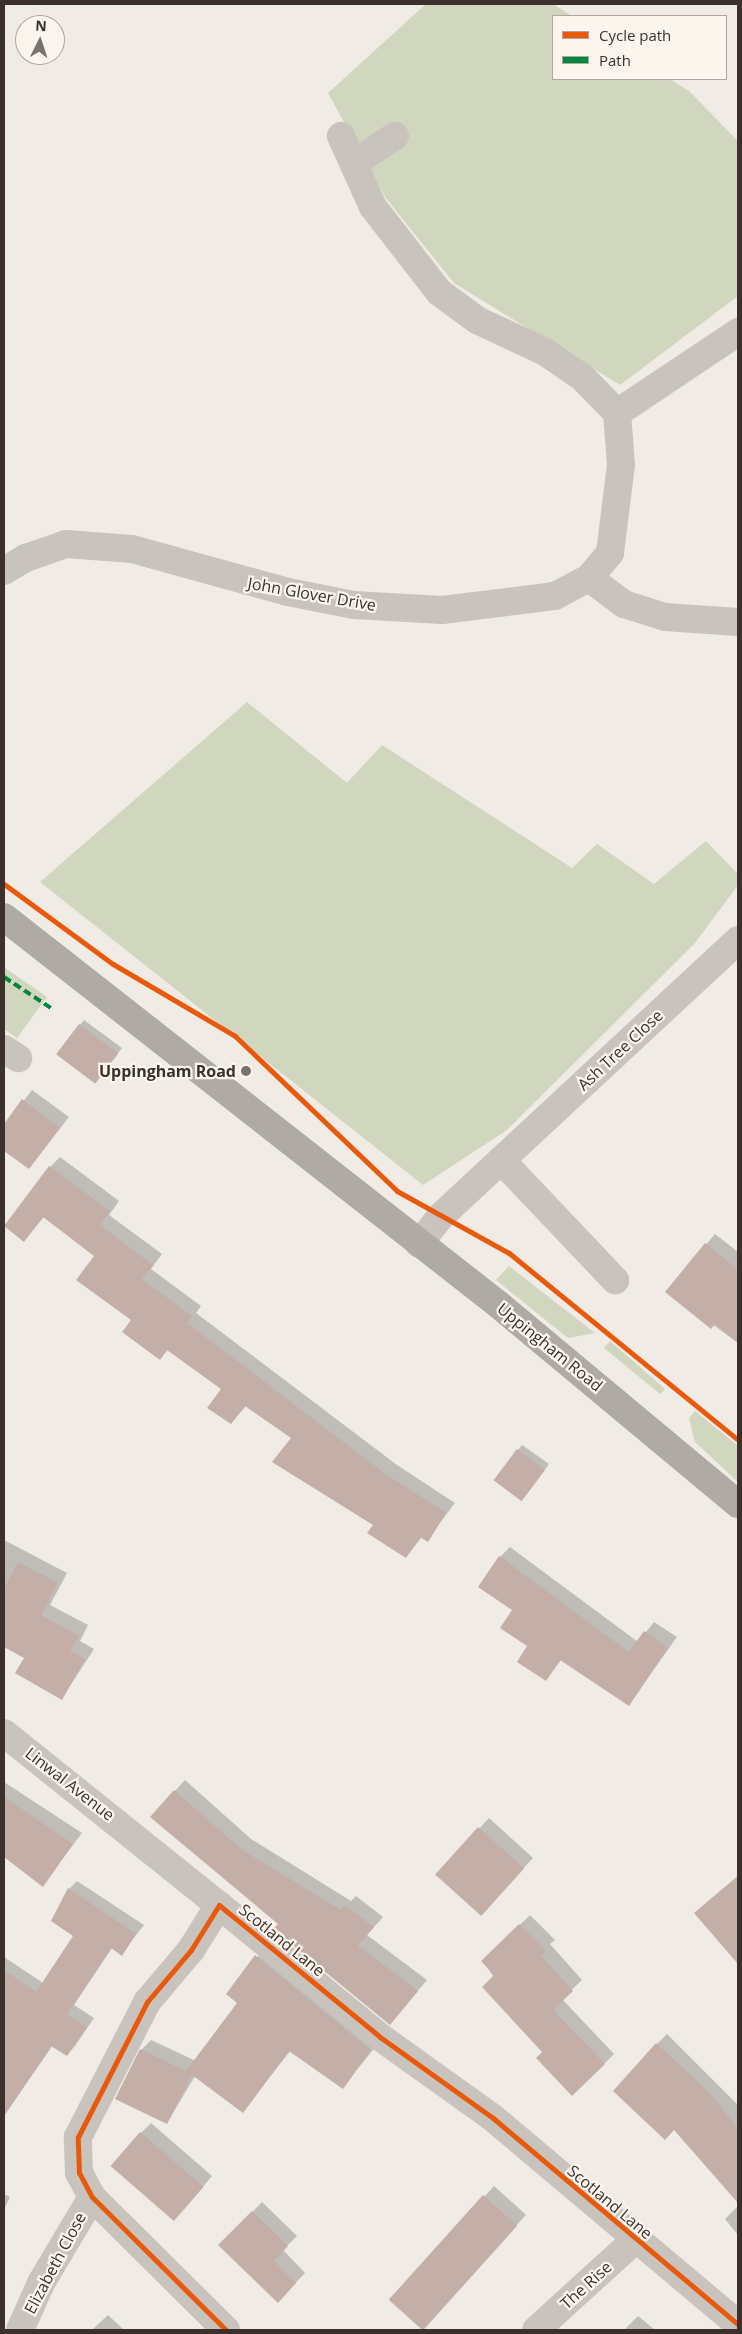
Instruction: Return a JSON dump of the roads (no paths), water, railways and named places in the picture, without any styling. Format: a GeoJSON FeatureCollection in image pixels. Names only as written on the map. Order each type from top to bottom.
{"type":"FeatureCollection","features":[{"type":"Feature","properties":{"kind":"highway","name":"Uppingham Road"},"geometry":{"type":"LineString","coordinates":[[4,917],[499,1305],[738,1504]]}},
{"type":"Feature","properties":{"kind":"street"},"geometry":{"type":"LineString","coordinates":[[341,136],[373,207],[439,292],[477,320],[545,352],[583,378],[617,413],[738,332]]}},
{"type":"Feature","properties":{"kind":"street"},"geometry":{"type":"LineString","coordinates":[[354,163],[394,136]]}},
{"type":"Feature","properties":{"kind":"street","name":"John Glover Drive"},"geometry":{"type":"LineString","coordinates":[[4,571],[26,558],[66,544],[132,548],[288,592],[354,604],[442,610],[554,596],[589,578],[610,552],[621,465],[617,413]]}},
{"type":"Feature","properties":{"kind":"street"},"geometry":{"type":"LineString","coordinates":[[589,578],[624,604],[666,618],[738,622]]}},
{"type":"Feature","properties":{"kind":"street","name":"Ash Tree Close"},"geometry":{"type":"LineString","coordinates":[[419,1244],[440,1217],[738,940]]}},
{"type":"Feature","properties":{"kind":"street"},"geometry":{"type":"LineString","coordinates":[[502,1160],[615,1280]]}},
{"type":"Feature","properties":{"kind":"street","name":"Linwal Avenue"},"geometry":{"type":"LineString","coordinates":[[4,1733],[135,1835]]}},
{"type":"Feature","properties":{"kind":"street","name":"Scotland Lane"},"geometry":{"type":"LineString","coordinates":[[135,1835],[380,2037],[493,2118],[635,2240],[738,2324]]}},
{"type":"Feature","properties":{"kind":"street","name":"Scotland Lane"},"geometry":{"type":"LineString","coordinates":[[219,1905],[191,1950],[147,2002],[92,2102],[78,2137],[79,2172],[92,2197],[226,2330]]}},
{"type":"Feature","properties":{"kind":"street","name":"Elizabeth Close"},"geometry":{"type":"LineString","coordinates":[[20,2330],[41,2283],[92,2197]]}},
{"type":"Feature","properties":{"kind":"street","name":"The Rise"},"geometry":{"type":"LineString","coordinates":[[536,2330],[635,2240]]}},
{"type":"Feature","properties":{"kind":"place","name":"Uppingham Road"},"geometry":{"type":"Point","coordinates":[246,1071]}}]}
